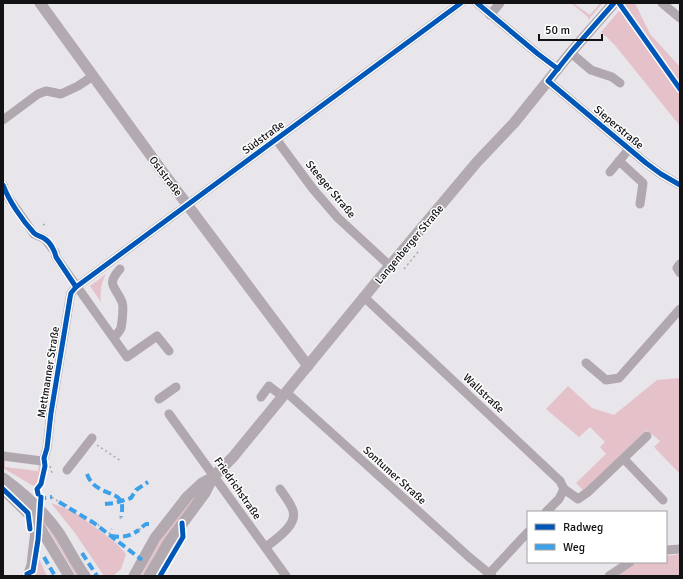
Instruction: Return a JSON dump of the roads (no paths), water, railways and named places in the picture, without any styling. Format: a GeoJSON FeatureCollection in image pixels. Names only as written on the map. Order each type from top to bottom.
{"type":"FeatureCollection","features":[{"type":"Feature","properties":{"kind":"main road","name":"Oststraße"},"geometry":{"type":"LineString","coordinates":[[40,3],[308,366]]}},
{"type":"Feature","properties":{"kind":"main road","name":"Langenberger Straße"},"geometry":{"type":"LineString","coordinates":[[134,576],[155,538],[187,497],[202,483],[213,476],[233,457],[477,162],[511,132],[570,53],[614,3]]}},
{"type":"Feature","properties":{"kind":"main road"},"geometry":{"type":"LineString","coordinates":[[149,576],[168,543],[205,493],[213,476]]}},
{"type":"Feature","properties":{"kind":"main road"},"geometry":{"type":"LineString","coordinates":[[3,478],[32,501],[43,513],[59,533],[85,576]]}},
{"type":"Feature","properties":{"kind":"main road"},"geometry":{"type":"LineString","coordinates":[[3,489],[36,521],[69,576]]}},
{"type":"Feature","properties":{"kind":"street","name":"Südstraße"},"geometry":{"type":"LineString","coordinates":[[76,287],[461,3]]}},
{"type":"Feature","properties":{"kind":"street"},"geometry":{"type":"LineString","coordinates":[[476,3],[558,69]]}},
{"type":"Feature","properties":{"kind":"street"},"geometry":{"type":"LineString","coordinates":[[490,15],[500,3]]}},
{"type":"Feature","properties":{"kind":"street"},"geometry":{"type":"LineString","coordinates":[[662,3],[680,18]]}},
{"type":"Feature","properties":{"kind":"street"},"geometry":{"type":"LineString","coordinates":[[570,53],[591,70],[612,77],[620,83]]}},
{"type":"Feature","properties":{"kind":"street"},"geometry":{"type":"LineString","coordinates":[[3,120],[38,94],[46,91],[61,94],[78,86],[93,76]]}},
{"type":"Feature","properties":{"kind":"street","name":"Sieperstraße"},"geometry":{"type":"LineString","coordinates":[[548,81],[661,174],[680,185]]}},
{"type":"Feature","properties":{"kind":"street","name":"Steeger Straße"},"geometry":{"type":"LineString","coordinates":[[276,139],[313,189],[338,218],[390,266]]}},
{"type":"Feature","properties":{"kind":"street"},"geometry":{"type":"LineString","coordinates":[[610,172],[629,148]]}},
{"type":"Feature","properties":{"kind":"street"},"geometry":{"type":"LineString","coordinates":[[619,161],[643,183],[640,204]]}},
{"type":"Feature","properties":{"kind":"street"},"geometry":{"type":"LineString","coordinates":[[3,185],[6,194],[34,234],[47,240],[55,252],[56,257],[76,287],[128,357],[157,336],[169,351]]}},
{"type":"Feature","properties":{"kind":"street"},"geometry":{"type":"LineString","coordinates":[[680,264],[677,268],[680,273]]}},
{"type":"Feature","properties":{"kind":"street"},"geometry":{"type":"LineString","coordinates":[[114,338],[121,329],[122,324],[123,304],[112,286],[113,277],[120,269]]}},
{"type":"Feature","properties":{"kind":"street","name":"Mettmanner Straße"},"geometry":{"type":"LineString","coordinates":[[3,456],[42,461],[44,458],[48,448],[51,413],[70,298],[71,293],[76,287]]}},
{"type":"Feature","properties":{"kind":"street","name":"Wallstraße"},"geometry":{"type":"LineString","coordinates":[[364,297],[560,481],[564,490]]}},
{"type":"Feature","properties":{"kind":"street"},"geometry":{"type":"LineString","coordinates":[[586,363],[606,380],[619,378],[680,309]]}},
{"type":"Feature","properties":{"kind":"street","name":"Sontumer Straße"},"geometry":{"type":"LineString","coordinates":[[261,397],[269,386],[284,394],[489,575]]}},
{"type":"Feature","properties":{"kind":"street"},"geometry":{"type":"LineString","coordinates":[[159,400],[176,387]]}},
{"type":"Feature","properties":{"kind":"street","name":"Friedrichstraße"},"geometry":{"type":"LineString","coordinates":[[169,414],[204,460],[213,476],[286,576]]}},
{"type":"Feature","properties":{"kind":"street"},"geometry":{"type":"LineString","coordinates":[[547,511],[559,499],[564,490],[578,499],[588,492],[647,436]]}},
{"type":"Feature","properties":{"kind":"street"},"geometry":{"type":"LineString","coordinates":[[67,470],[91,440]]}},
{"type":"Feature","properties":{"kind":"street"},"geometry":{"type":"LineString","coordinates":[[624,459],[663,500]]}},
{"type":"Feature","properties":{"kind":"street"},"geometry":{"type":"LineString","coordinates":[[266,547],[287,531],[293,516],[293,508],[280,489]]}},
{"type":"Feature","properties":{"kind":"street"},"geometry":{"type":"LineString","coordinates":[[27,576],[32,565],[36,521]]}},
{"type":"Feature","properties":{"kind":"street"},"geometry":{"type":"LineString","coordinates":[[489,575],[527,533]]}},
{"type":"Feature","properties":{"kind":"street"},"geometry":{"type":"LineString","coordinates":[[667,550],[680,549]]}},
{"type":"Feature","properties":{"kind":"street"},"geometry":{"type":"LineString","coordinates":[[609,576],[628,563]]}}]}
